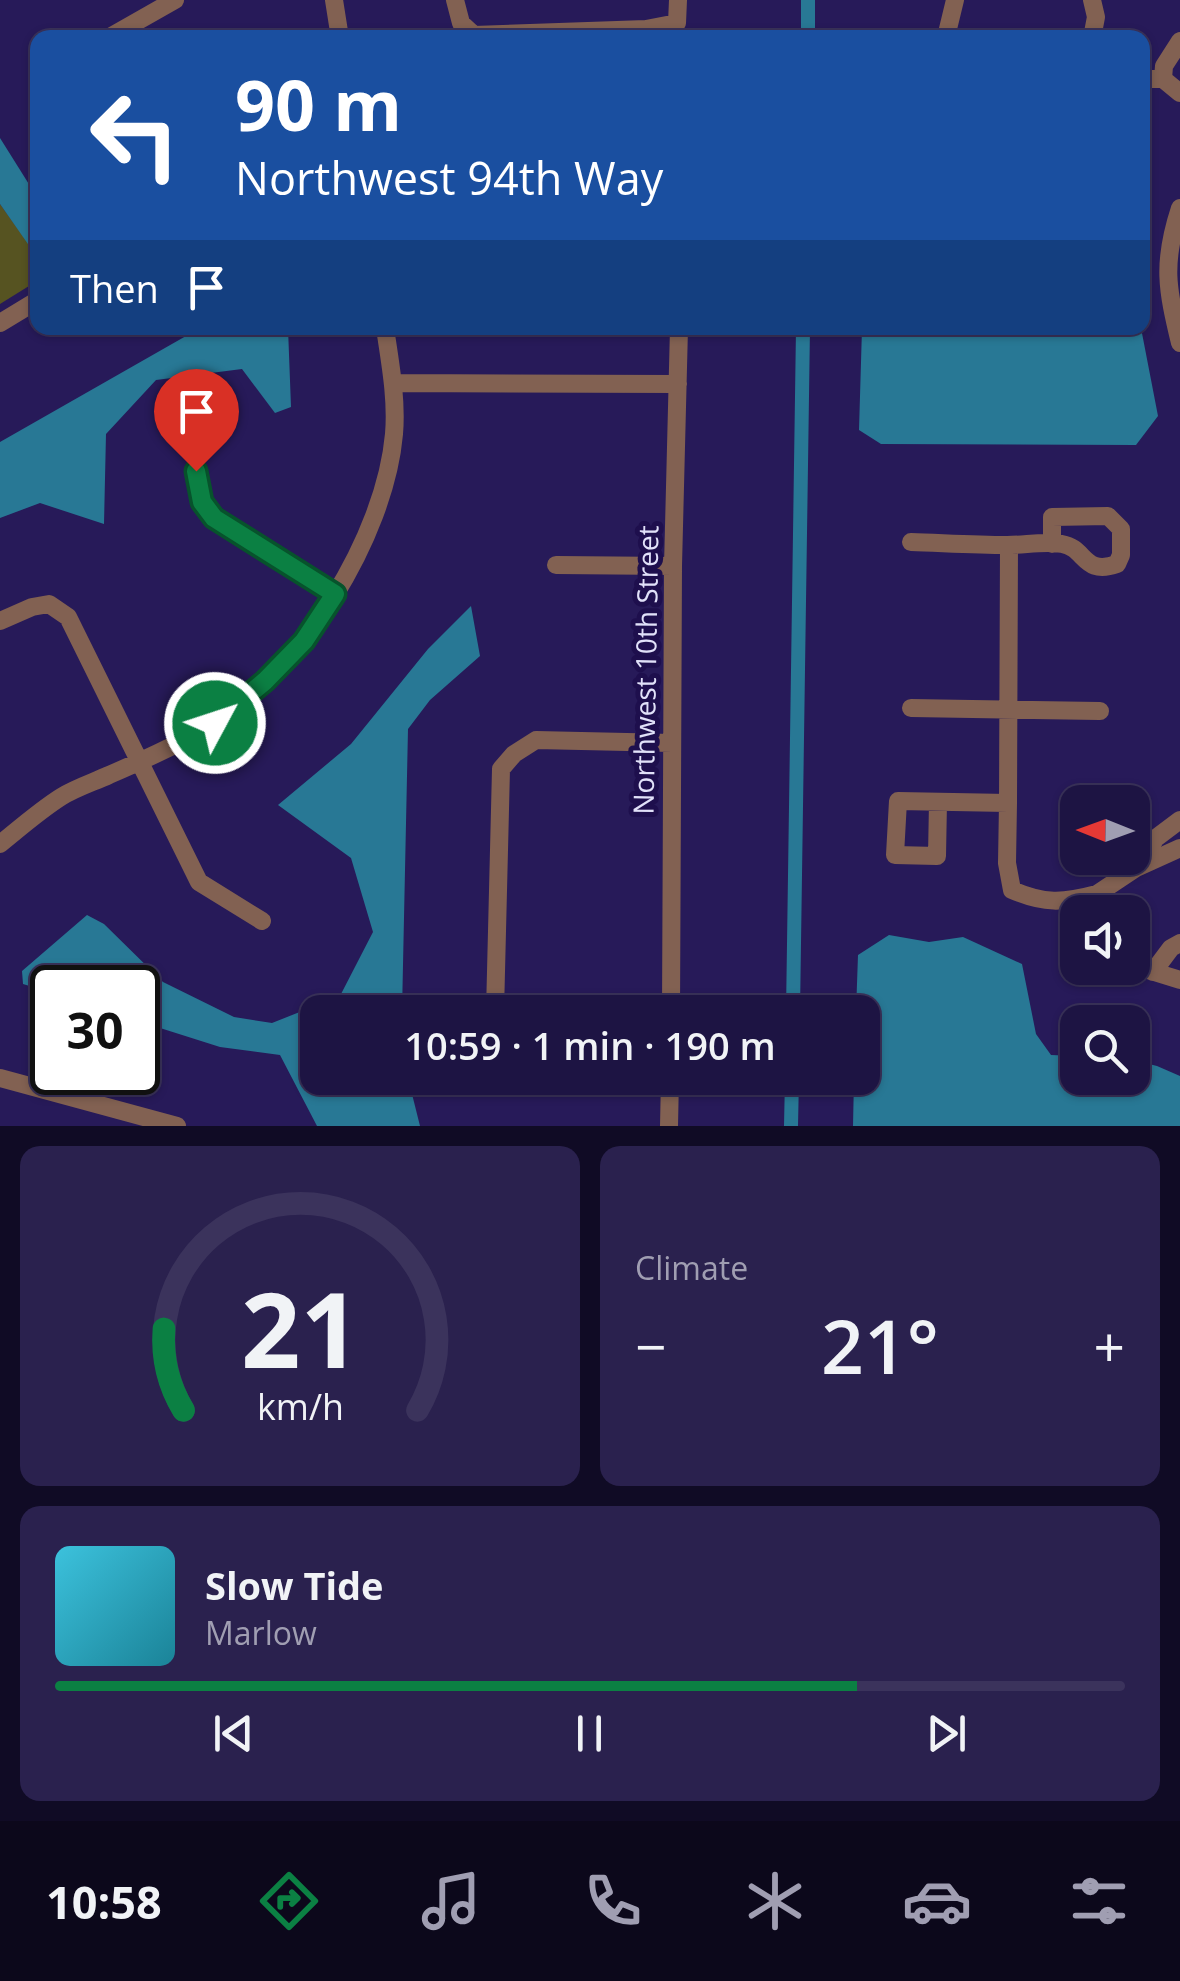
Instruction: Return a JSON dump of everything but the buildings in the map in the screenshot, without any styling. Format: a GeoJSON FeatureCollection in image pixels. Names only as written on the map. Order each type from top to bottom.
{"type":"FeatureCollection","features":[{"type":"Feature","properties":{"kind":"street"},"geometry":{"type":"LineString","coordinates":[[122,30],[175,0]]}},
{"type":"Feature","properties":{"kind":"street"},"geometry":{"type":"LineString","coordinates":[[334,0],[339,30]]}},
{"type":"Feature","properties":{"kind":"street"},"geometry":{"type":"LineString","coordinates":[[455,0],[461,23],[469,30]]}},
{"type":"Feature","properties":{"kind":"street"},"geometry":{"type":"LineString","coordinates":[[617,30],[677,22],[678,0]]}},
{"type":"Feature","properties":{"kind":"street"},"geometry":{"type":"LineString","coordinates":[[948,30],[956,0]]}},
{"type":"Feature","properties":{"kind":"street"},"geometry":{"type":"LineString","coordinates":[[1092,0],[1096,17],[1094,30]]}},
{"type":"Feature","properties":{"kind":"street"},"geometry":{"type":"LineString","coordinates":[[1162,79],[1164,66],[1180,41]]}},
{"type":"Feature","properties":{"kind":"street"},"geometry":{"type":"LineString","coordinates":[[1150,80],[1162,79],[1180,92]]}},
{"type":"Feature","properties":{"kind":"street"},"geometry":{"type":"LineString","coordinates":[[1180,208],[1168,243],[1167,290],[1180,343]]}},
{"type":"Feature","properties":{"kind":"street"},"geometry":{"type":"LineString","coordinates":[[0,324],[30,305]]}},
{"type":"Feature","properties":{"kind":"street"},"geometry":{"type":"LineString","coordinates":[[0,844],[63,795],[215,723],[304,641],[361,552],[382,498],[394,434],[393,383],[386,335]]}},
{"type":"Feature","properties":{"kind":"street","name":"Northwest 10th Street"},"geometry":{"type":"LineString","coordinates":[[671,995],[673,566],[679,335]]}},
{"type":"Feature","properties":{"kind":"street"},"geometry":{"type":"LineString","coordinates":[[393,383],[678,384]]}},
{"type":"Feature","properties":{"kind":"street"},"geometry":{"type":"LineString","coordinates":[[196,471],[202,502],[214,518],[335,594]]}},
{"type":"Feature","properties":{"kind":"street"},"geometry":{"type":"LineString","coordinates":[[911,542],[1052,544]]}},
{"type":"Feature","properties":{"kind":"street"},"geometry":{"type":"LineString","coordinates":[[1008,545],[1007,863],[1012,890],[1038,901],[1071,900],[1096,894],[1125,875]]}},
{"type":"Feature","properties":{"kind":"street"},"geometry":{"type":"LineString","coordinates":[[556,564],[673,566]]}},
{"type":"Feature","properties":{"kind":"street"},"geometry":{"type":"LineString","coordinates":[[0,621],[49,604],[68,617],[199,882],[262,921]]}},
{"type":"Feature","properties":{"kind":"street"},"geometry":{"type":"LineString","coordinates":[[911,708],[1100,711]]}},
{"type":"Feature","properties":{"kind":"street"},"geometry":{"type":"LineString","coordinates":[[495,995],[501,769],[514,754],[536,740],[672,743]]}},
{"type":"Feature","properties":{"kind":"street"},"geometry":{"type":"LineString","coordinates":[[938,802],[937,856],[895,855],[898,801],[1008,803]]}},
{"type":"Feature","properties":{"kind":"street"},"geometry":{"type":"LineString","coordinates":[[1150,847],[1180,820]]}},
{"type":"Feature","properties":{"kind":"street"},"geometry":{"type":"LineString","coordinates":[[1150,862],[1180,848]]}},
{"type":"Feature","properties":{"kind":"street"},"geometry":{"type":"LineString","coordinates":[[1153,972],[1171,948],[1180,943]]}},
{"type":"Feature","properties":{"kind":"street"},"geometry":{"type":"LineString","coordinates":[[1150,971],[1180,980]]}},
{"type":"Feature","properties":{"kind":"street"},"geometry":{"type":"LineString","coordinates":[[0,1078],[177,1126]]}},
{"type":"Feature","properties":{"kind":"street"},"geometry":{"type":"LineString","coordinates":[[669,1126],[670,1095]]}},
{"type":"Feature","properties":{"kind":"shaded area"},"geometry":{"type":"Polygon","coordinates":[[[0,204],[30,246],[30,285],[0,304],[0,204]]]}},
{"type":"Feature","properties":{"kind":"water"},"geometry":{"type":"Polygon","coordinates":[[[0,138],[30,186],[30,247],[0,204],[0,138]]]}},
{"type":"Feature","properties":{"kind":"water"},"geometry":{"type":"Polygon","coordinates":[[[188,335],[288,335],[291,407],[275,413],[242,369],[156,380],[106,434],[104,524],[40,503],[0,518],[0,442],[188,335]]]}},
{"type":"Feature","properties":{"kind":"water"},"geometry":{"type":"Polygon","coordinates":[[[862,335],[1142,335],[1158,416],[1136,445],[881,444],[859,430],[862,335]]]}},
{"type":"Feature","properties":{"kind":"water"},"geometry":{"type":"Polygon","coordinates":[[[471,606],[480,656],[430,700],[408,729],[402,995],[341,995],[373,932],[351,858],[278,805],[351,744],[428,649],[471,606]]]}},
{"type":"Feature","properties":{"kind":"water"},"geometry":{"type":"Polygon","coordinates":[[[87,915],[104,924],[146,965],[30,965],[30,986],[23,984],[22,971],[87,915]]]}},
{"type":"Feature","properties":{"kind":"water"},"geometry":{"type":"Polygon","coordinates":[[[889,935],[929,942],[963,937],[1022,964],[1036,1034],[1051,1055],[1060,1055],[1060,1095],[1150,1095],[1150,1064],[1157,1066],[1180,1076],[1180,1126],[853,1126],[854,1095],[880,1095],[880,995],[857,995],[858,955],[889,935]]]}},
{"type":"Feature","properties":{"kind":"water"},"geometry":{"type":"Polygon","coordinates":[[[160,979],[234,1017],[272,1023],[300,1012],[300,1093],[280,1055],[220,1047],[160,1028],[160,979]]]}},
{"type":"Feature","properties":{"kind":"water"},"geometry":{"type":"Polygon","coordinates":[[[301,1095],[412,1095],[420,1126],[317,1126],[301,1095]]]}},
{"type":"Feature","properties":{"kind":"waterway"},"geometry":{"type":"LineString","coordinates":[[808,0],[808,30]]}},
{"type":"Feature","properties":{"kind":"waterway"},"geometry":{"type":"LineString","coordinates":[[793,995],[803,335]]}},
{"type":"Feature","properties":{"kind":"waterway"},"geometry":{"type":"LineString","coordinates":[[791,1126],[792,1095]]}},
{"type":"Feature","properties":{"kind":"route"},"geometry":{"type":"LineString","coordinates":[[196,471],[202,502],[214,518],[335,594],[304,641],[215,723]]}}]}
